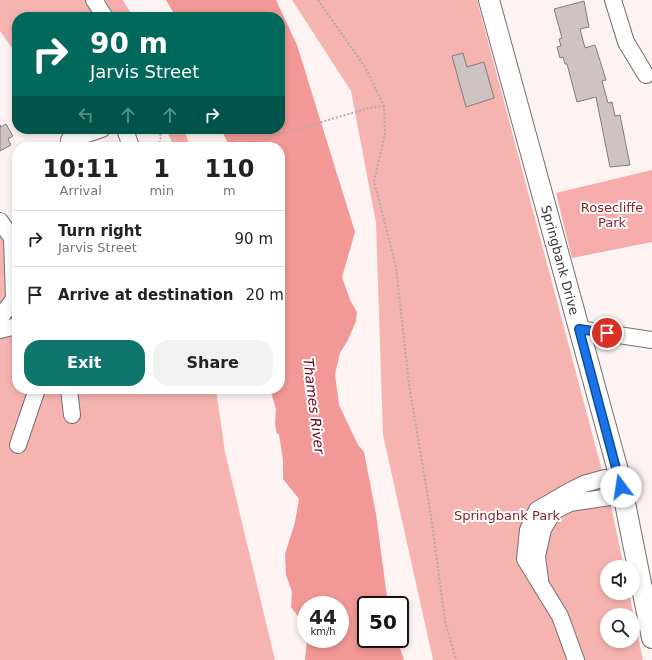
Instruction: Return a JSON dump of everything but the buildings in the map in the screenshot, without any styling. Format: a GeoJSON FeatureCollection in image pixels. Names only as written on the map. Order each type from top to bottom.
{"type":"FeatureCollection","features":[{"type":"Feature","properties":{"kind":"main road","name":"Springbank Drive"},"geometry":{"type":"LineString","coordinates":[[489,0],[621,487],[652,638]]}},
{"type":"Feature","properties":{"kind":"street"},"geometry":{"type":"LineString","coordinates":[[94,0],[102,12]]}},
{"type":"Feature","properties":{"kind":"street"},"geometry":{"type":"LineString","coordinates":[[614,0],[626,42],[646,75]]}},
{"type":"Feature","properties":{"kind":"street"},"geometry":{"type":"LineString","coordinates":[[69,139],[86,134]]}},
{"type":"Feature","properties":{"kind":"street"},"geometry":{"type":"LineString","coordinates":[[0,221],[12,235]]}},
{"type":"Feature","properties":{"kind":"street"},"geometry":{"type":"LineString","coordinates":[[0,318],[12,304]]}},
{"type":"Feature","properties":{"kind":"street"},"geometry":{"type":"LineString","coordinates":[[0,330],[12,327]]}},
{"type":"Feature","properties":{"kind":"street"},"geometry":{"type":"LineString","coordinates":[[579,329],[652,340]]}},
{"type":"Feature","properties":{"kind":"street"},"geometry":{"type":"LineString","coordinates":[[18,445],[35,394]]}},
{"type":"Feature","properties":{"kind":"street"},"geometry":{"type":"LineString","coordinates":[[70,394],[72,415]]}},
{"type":"Feature","properties":{"kind":"street"},"geometry":{"type":"LineString","coordinates":[[576,660],[560,616],[525,559],[528,530],[538,510],[584,484],[605,478],[621,487]]}},
{"type":"Feature","properties":{"kind":"path"},"geometry":{"type":"LineString","coordinates":[[318,0],[365,67],[384,106],[385,134],[374,181],[396,267],[409,384],[431,516],[445,621],[456,660]]}},
{"type":"Feature","properties":{"kind":"path"},"geometry":{"type":"LineString","coordinates":[[285,133],[369,108],[384,106]]}},
{"type":"Feature","properties":{"kind":"path"},"geometry":{"type":"LineString","coordinates":[[253,142],[280,134]]}},
{"type":"Feature","properties":{"kind":"green space"},"geometry":{"type":"Polygon","coordinates":[[[0,0],[86,0],[94,12],[12,12],[12,48],[0,31],[0,0]]]}},
{"type":"Feature","properties":{"kind":"green space"},"geometry":{"type":"Polygon","coordinates":[[[105,0],[123,0],[130,12],[113,12],[105,0]]]}},
{"type":"Feature","properties":{"kind":"green space","name":"Springbank Park"},"geometry":{"type":"Polygon","coordinates":[[[292,0],[477,0],[609,497],[622,560],[600,560],[600,600],[630,600],[632,608],[600,608],[600,648],[640,648],[640,646],[643,660],[433,660],[383,435],[376,223],[351,91],[292,0]]]}},
{"type":"Feature","properties":{"kind":"green space"},"geometry":{"type":"Polygon","coordinates":[[[168,134],[186,134],[189,142],[172,142],[168,134]]]}},
{"type":"Feature","properties":{"kind":"green space","name":"Rosecliffe Park"},"geometry":{"type":"Polygon","coordinates":[[[652,170],[652,242],[572,258],[556,193],[652,170]]]}},
{"type":"Feature","properties":{"kind":"green space"},"geometry":{"type":"Polygon","coordinates":[[[0,229],[12,234],[12,394],[217,394],[225,452],[275,660],[0,660],[0,229]]]}},
{"type":"Feature","properties":{"kind":"water"},"geometry":{"type":"Polygon","coordinates":[[[166,0],[276,0],[282,12],[173,12],[166,0]]]}},
{"type":"Feature","properties":{"kind":"water","name":"Thames River"},"geometry":{"type":"Polygon","coordinates":[[[285,19],[297,45],[355,232],[342,277],[350,300],[357,312],[356,321],[348,340],[340,353],[335,374],[339,405],[358,445],[364,452],[376,514],[387,596],[357,596],[357,648],[400,648],[404,660],[305,660],[306,648],[349,648],[349,596],[297,596],[297,615],[291,607],[292,592],[286,575],[285,554],[295,522],[299,499],[283,479],[283,460],[279,434],[277,434],[275,424],[276,409],[272,394],[285,394],[285,142],[228,142],[224,134],[285,134],[285,19]]]}},
{"type":"Feature","properties":{"kind":"route"},"geometry":{"type":"LineString","coordinates":[[607,333],[579,329],[616,463],[621,487]]}}]}
